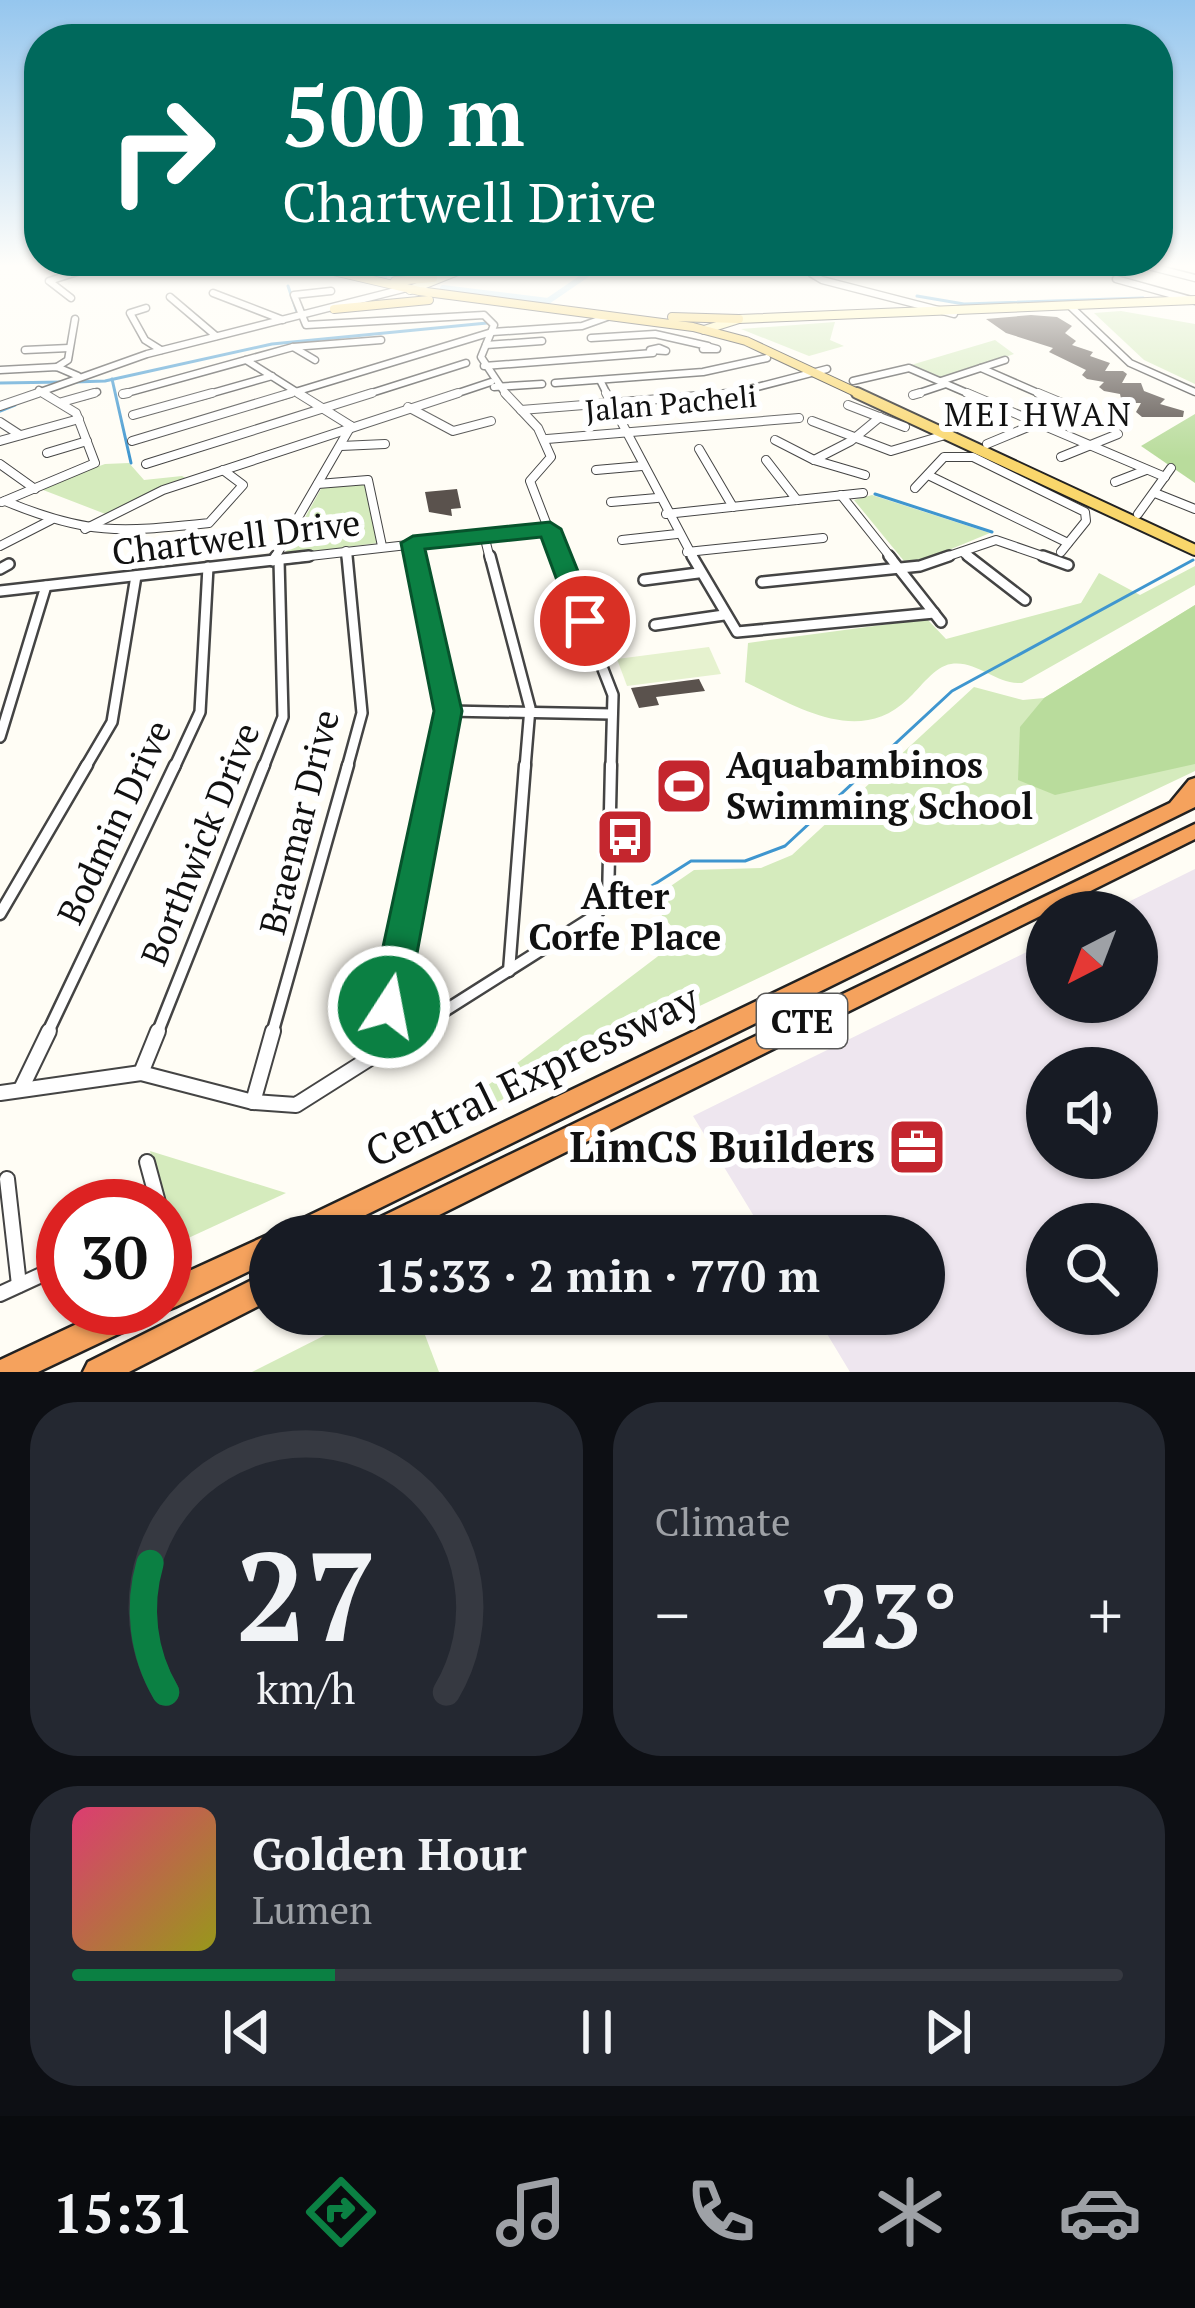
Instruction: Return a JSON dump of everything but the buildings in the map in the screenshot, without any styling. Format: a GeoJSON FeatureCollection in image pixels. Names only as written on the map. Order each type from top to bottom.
{"type":"FeatureCollection","features":[{"type":"Feature","properties":{"kind":"highway"},"geometry":{"type":"LineString","coordinates":[[1186,804],[1195,784]]}},
{"type":"Feature","properties":{"kind":"highway","name":"Central Expressway"},"geometry":{"type":"LineString","coordinates":[[337,1215],[1186,804]]}},
{"type":"Feature","properties":{"kind":"highway","name":"Central Expressway"},"geometry":{"type":"LineString","coordinates":[[412,1215],[1193,834]]}},
{"type":"Feature","properties":{"kind":"highway"},"geometry":{"type":"LineString","coordinates":[[192,1284],[249,1257]]}},
{"type":"Feature","properties":{"kind":"highway"},"geometry":{"type":"LineString","coordinates":[[98,1372],[249,1296]]}},
{"type":"Feature","properties":{"kind":"highway"},"geometry":{"type":"LineString","coordinates":[[6,1372],[85,1335]]}},
{"type":"Feature","properties":{"kind":"main road"},"geometry":{"type":"LineString","coordinates":[[716,330],[853,381],[993,442],[1195,540]]}},
{"type":"Feature","properties":{"kind":"main road"},"geometry":{"type":"LineString","coordinates":[[749,330],[822,371],[1195,550]]}},
{"type":"Feature","properties":{"kind":"street"},"geometry":{"type":"LineString","coordinates":[[57,367],[68,360],[73,330]]}},
{"type":"Feature","properties":{"kind":"street"},"geometry":{"type":"LineString","coordinates":[[139,330],[145,340],[163,350]]}},
{"type":"Feature","properties":{"kind":"street"},"geometry":{"type":"LineString","coordinates":[[209,330],[216,336]]}},
{"type":"Feature","properties":{"kind":"street"},"geometry":{"type":"LineString","coordinates":[[0,406],[62,381],[241,330]]}},
{"type":"Feature","properties":{"kind":"street"},"geometry":{"type":"LineString","coordinates":[[0,1093],[141,1073],[253,1102],[300,1103],[593,917],[608,901],[612,714],[608,679],[530,479],[551,459],[547,439],[539,424],[493,385],[481,355],[491,330]]}},
{"type":"Feature","properties":{"kind":"street"},"geometry":{"type":"LineString","coordinates":[[132,441],[487,338],[547,330]]}},
{"type":"Feature","properties":{"kind":"street"},"geometry":{"type":"LineString","coordinates":[[587,330],[601,357]]}},
{"type":"Feature","properties":{"kind":"street"},"geometry":{"type":"LineString","coordinates":[[1098,330],[1130,363],[1195,390]]}},
{"type":"Feature","properties":{"kind":"street"},"geometry":{"type":"LineString","coordinates":[[591,338],[655,334],[708,346]]}},
{"type":"Feature","properties":{"kind":"street"},"geometry":{"type":"LineString","coordinates":[[487,338],[542,340]]}},
{"type":"Feature","properties":{"kind":"street"},"geometry":{"type":"LineString","coordinates":[[123,394],[293,347],[381,340]]}},
{"type":"Feature","properties":{"kind":"street"},"geometry":{"type":"LineString","coordinates":[[293,347],[315,360]]}},
{"type":"Feature","properties":{"kind":"street"},"geometry":{"type":"LineString","coordinates":[[26,350],[69,348]]}},
{"type":"Feature","properties":{"kind":"street"},"geometry":{"type":"LineString","coordinates":[[484,366],[653,353]]}},
{"type":"Feature","properties":{"kind":"street"},"geometry":{"type":"LineString","coordinates":[[555,383],[742,365],[767,358]]}},
{"type":"Feature","properties":{"kind":"street"},"geometry":{"type":"LineString","coordinates":[[245,360],[351,426]]}},
{"type":"Feature","properties":{"kind":"street"},"geometry":{"type":"LineString","coordinates":[[913,395],[1005,360]]}},
{"type":"Feature","properties":{"kind":"street"},"geometry":{"type":"LineString","coordinates":[[146,464],[466,364]]}},
{"type":"Feature","properties":{"kind":"street"},"geometry":{"type":"LineString","coordinates":[[853,381],[904,366],[1146,470],[1168,472],[1138,514]]}},
{"type":"Feature","properties":{"kind":"street"},"geometry":{"type":"LineString","coordinates":[[0,370],[57,367],[78,376]]}},
{"type":"Feature","properties":{"kind":"street"},"geometry":{"type":"LineString","coordinates":[[981,368],[1074,408],[993,442]]}},
{"type":"Feature","properties":{"kind":"street"},"geometry":{"type":"LineString","coordinates":[[521,410],[742,392],[822,371]]}},
{"type":"Feature","properties":{"kind":"street"},"geometry":{"type":"LineString","coordinates":[[133,416],[272,376]]}},
{"type":"Feature","properties":{"kind":"street"},"geometry":{"type":"LineString","coordinates":[[600,380],[698,573],[742,634],[937,617],[841,495]]}},
{"type":"Feature","properties":{"kind":"street"},"geometry":{"type":"LineString","coordinates":[[85,529],[135,500],[408,407],[493,385],[542,384]]}},
{"type":"Feature","properties":{"kind":"street"},"geometry":{"type":"LineString","coordinates":[[3,502],[92,466],[80,419],[39,390]]}},
{"type":"Feature","properties":{"kind":"street"},"geometry":{"type":"LineString","coordinates":[[20,398],[59,400],[97,392]]}},
{"type":"Feature","properties":{"kind":"street"},"geometry":{"type":"LineString","coordinates":[[957,414],[989,403]]}},
{"type":"Feature","properties":{"kind":"street"},"geometry":{"type":"LineString","coordinates":[[848,404],[904,428]]}},
{"type":"Feature","properties":{"kind":"street"},"geometry":{"type":"LineString","coordinates":[[408,407],[453,431],[491,421]]}},
{"type":"Feature","properties":{"kind":"street"},"geometry":{"type":"LineString","coordinates":[[814,460],[852,440],[880,417]]}},
{"type":"Feature","properties":{"kind":"street","name":"Jalan Pacheli"},"geometry":{"type":"LineString","coordinates":[[547,439],[800,418]]}},
{"type":"Feature","properties":{"kind":"street"},"geometry":{"type":"LineString","coordinates":[[0,441],[80,419]]}},
{"type":"Feature","properties":{"kind":"street"},"geometry":{"type":"LineString","coordinates":[[0,422],[20,435]]}},
{"type":"Feature","properties":{"kind":"street"},"geometry":{"type":"LineString","coordinates":[[812,422],[891,451],[950,433]]}},
{"type":"Feature","properties":{"kind":"street"},"geometry":{"type":"LineString","coordinates":[[276,561],[351,426]]}},
{"type":"Feature","properties":{"kind":"street"},"geometry":{"type":"LineString","coordinates":[[1061,457],[1118,434]]}},
{"type":"Feature","properties":{"kind":"street"},"geometry":{"type":"LineString","coordinates":[[775,440],[814,460],[865,475]]}},
{"type":"Feature","properties":{"kind":"street"},"geometry":{"type":"LineString","coordinates":[[47,453],[87,441]]}},
{"type":"Feature","properties":{"kind":"street"},"geometry":{"type":"LineString","coordinates":[[917,443],[944,457],[973,457],[1083,510],[1087,519],[1061,552]]}},
{"type":"Feature","properties":{"kind":"street"},"geometry":{"type":"LineString","coordinates":[[341,446],[385,444]]}},
{"type":"Feature","properties":{"kind":"street"},"geometry":{"type":"LineString","coordinates":[[699,449],[733,507]]}},
{"type":"Feature","properties":{"kind":"street"},"geometry":{"type":"LineString","coordinates":[[915,488],[944,457]]}},
{"type":"Feature","properties":{"kind":"street"},"geometry":{"type":"LineString","coordinates":[[766,460],[797,500]]}},
{"type":"Feature","properties":{"kind":"street"},"geometry":{"type":"LineString","coordinates":[[0,464],[35,489]]}},
{"type":"Feature","properties":{"kind":"street"},"geometry":{"type":"LineString","coordinates":[[596,470],[642,466]]}},
{"type":"Feature","properties":{"kind":"street"},"geometry":{"type":"LineString","coordinates":[[3,502],[50,520],[115,533],[209,523],[243,484],[222,470]]}},
{"type":"Feature","properties":{"kind":"street"},"geometry":{"type":"LineString","coordinates":[[1114,482],[1146,470]]}},
{"type":"Feature","properties":{"kind":"street"},"geometry":{"type":"LineString","coordinates":[[928,475],[1068,543]]}},
{"type":"Feature","properties":{"kind":"street"},"geometry":{"type":"LineString","coordinates":[[318,484],[368,480],[382,547]]}},
{"type":"Feature","properties":{"kind":"street"},"geometry":{"type":"LineString","coordinates":[[666,514],[863,493]]}},
{"type":"Feature","properties":{"kind":"street"},"geometry":{"type":"LineString","coordinates":[[1155,493],[1195,509]]}},
{"type":"Feature","properties":{"kind":"street"},"geometry":{"type":"LineString","coordinates":[[611,502],[657,498]]}},
{"type":"Feature","properties":{"kind":"street"},"geometry":{"type":"LineString","coordinates":[[0,546],[50,520]]}},
{"type":"Feature","properties":{"kind":"street","name":"Chartwell Drive"},"geometry":{"type":"LineString","coordinates":[[0,591],[550,529]]}},
{"type":"Feature","properties":{"kind":"street"},"geometry":{"type":"LineString","coordinates":[[484,535],[530,712],[509,970]]}},
{"type":"Feature","properties":{"kind":"street"},"geometry":{"type":"LineString","coordinates":[[622,541],[677,535]]}},
{"type":"Feature","properties":{"kind":"street"},"geometry":{"type":"LineString","coordinates":[[687,552],[823,538]]}},
{"type":"Feature","properties":{"kind":"street"},"geometry":{"type":"LineString","coordinates":[[762,582],[900,568],[1000,540],[1068,565]]}},
{"type":"Feature","properties":{"kind":"street"},"geometry":{"type":"LineString","coordinates":[[381,1050],[448,711],[413,543]]}},
{"type":"Feature","properties":{"kind":"street","name":"Braemar Drive"},"geometry":{"type":"LineString","coordinates":[[253,1102],[362,713],[346,551]]}},
{"type":"Feature","properties":{"kind":"street"},"geometry":{"type":"LineString","coordinates":[[964,553],[1025,600]]}},
{"type":"Feature","properties":{"kind":"street","name":"Borthwick Drive"},"geometry":{"type":"LineString","coordinates":[[141,1073],[283,717],[276,561]]}},
{"type":"Feature","properties":{"kind":"street","name":"Bodmin Drive"},"geometry":{"type":"LineString","coordinates":[[21,1089],[200,712],[208,567]]}},
{"type":"Feature","properties":{"kind":"street"},"geometry":{"type":"LineString","coordinates":[[644,580],[698,573]]}},
{"type":"Feature","properties":{"kind":"street"},"geometry":{"type":"LineString","coordinates":[[0,914],[112,722],[136,576]]}},
{"type":"Feature","properties":{"kind":"street"},"geometry":{"type":"LineString","coordinates":[[0,737],[46,586]]}},
{"type":"Feature","properties":{"kind":"street"},"geometry":{"type":"LineString","coordinates":[[656,625],[724,615]]}},
{"type":"Feature","properties":{"kind":"street"},"geometry":{"type":"LineString","coordinates":[[448,711],[612,714]]}},
{"type":"Feature","properties":{"kind":"street"},"geometry":{"type":"LineString","coordinates":[[147,1162],[152,1179]]}},
{"type":"Feature","properties":{"kind":"street"},"geometry":{"type":"LineString","coordinates":[[7,1179],[19,1285]]}},
{"type":"Feature","properties":{"kind":"street"},"geometry":{"type":"LineString","coordinates":[[0,1294],[36,1277]]}},
{"type":"Feature","properties":{"kind":"shaded area"},"geometry":{"type":"Polygon","coordinates":[[[1195,869],[1195,1372],[850,1372],[828,1335],[945,1335],[945,1215],[753,1215],[693,1116],[1026,952],[1026,1023],[1158,1023],[1158,891],[1150,891],[1195,869]]]}},
{"type":"Feature","properties":{"kind":"green space"},"geometry":{"type":"Polygon","coordinates":[[[744,330],[833,330],[830,340],[844,346],[809,356],[744,330]]]}},
{"type":"Feature","properties":{"kind":"green space"},"geometry":{"type":"Polygon","coordinates":[[[1112,330],[1195,330],[1195,384],[1144,360],[1112,330]]]}},
{"type":"Feature","properties":{"kind":"green space"},"geometry":{"type":"Polygon","coordinates":[[[995,340],[1014,354],[944,378],[911,365],[995,340]]]}},
{"type":"Feature","properties":{"kind":"green space"},"geometry":{"type":"Polygon","coordinates":[[[1195,414],[1195,483],[1141,446],[1195,414]]]}},
{"type":"Feature","properties":{"kind":"green space"},"geometry":{"type":"Polygon","coordinates":[[[129,463],[144,480],[182,476],[190,480],[108,515],[38,488],[105,464],[129,463]]]}},
{"type":"Feature","properties":{"kind":"green space"},"geometry":{"type":"Polygon","coordinates":[[[365,483],[378,543],[284,555],[322,487],[365,483]]]}},
{"type":"Feature","properties":{"kind":"green space"},"geometry":{"type":"Polygon","coordinates":[[[872,495],[990,533],[927,559],[904,561],[854,500],[872,495]]]}},
{"type":"Feature","properties":{"kind":"green space"},"geometry":{"type":"Polygon","coordinates":[[[1195,566],[1195,585],[1022,683],[951,664],[889,713],[848,721],[806,711],[745,682],[748,643],[927,619],[946,639],[1081,603],[1099,573],[1140,595],[1195,566]]]}},
{"type":"Feature","properties":{"kind":"green space"},"geometry":{"type":"Polygon","coordinates":[[[1195,605],[1195,771],[413,1142],[682,938],[649,901],[694,870],[761,868],[792,855],[974,687],[1023,700],[1044,698],[1195,605]]]}},
{"type":"Feature","properties":{"kind":"green space"},"geometry":{"type":"Polygon","coordinates":[[[1195,605],[1195,764],[1055,795],[1018,780],[1020,727],[1044,698],[1195,605]]]}},
{"type":"Feature","properties":{"kind":"green space"},"geometry":{"type":"Polygon","coordinates":[[[709,647],[721,674],[627,686],[617,659],[709,647]]]}},
{"type":"Feature","properties":{"kind":"green space"},"geometry":{"type":"Polygon","coordinates":[[[150,1151],[286,1193],[192,1236],[192,1179],[156,1179],[150,1151]]]}},
{"type":"Feature","properties":{"kind":"green space"},"geometry":{"type":"Polygon","coordinates":[[[325,1335],[425,1335],[439,1372],[252,1372],[325,1335]]]}},
{"type":"Feature","properties":{"kind":"waterway"},"geometry":{"type":"LineString","coordinates":[[112,379],[272,344],[415,330]]}},
{"type":"Feature","properties":{"kind":"waterway"},"geometry":{"type":"LineString","coordinates":[[74,382],[112,379]]}},
{"type":"Feature","properties":{"kind":"waterway"},"geometry":{"type":"LineString","coordinates":[[112,379],[131,463]]}},
{"type":"Feature","properties":{"kind":"waterway"},"geometry":{"type":"LineString","coordinates":[[0,383],[64,382]]}},
{"type":"Feature","properties":{"kind":"waterway"},"geometry":{"type":"LineString","coordinates":[[0,411],[15,405]]}},
{"type":"Feature","properties":{"kind":"waterway"},"geometry":{"type":"LineString","coordinates":[[875,494],[992,532]]}},
{"type":"Feature","properties":{"kind":"waterway"},"geometry":{"type":"LineString","coordinates":[[628,901],[691,861],[745,861],[785,846],[952,691],[1193,560]]}},
{"type":"Feature","properties":{"kind":"place","name":"Aquabambinos Swimming School"},"geometry":{"type":"Point","coordinates":[684,786]}},
{"type":"Feature","properties":{"kind":"place","name":"After Corfe Place"},"geometry":{"type":"Point","coordinates":[625,837]}},
{"type":"Feature","properties":{"kind":"place","name":"LimCS Builders"},"geometry":{"type":"Point","coordinates":[917,1147]}},
{"type":"Feature","properties":{"kind":"district","name":"MEI HWAN"},"geometry":{"type":"Point","coordinates":[1039,414]}},
{"type":"Feature","properties":{"kind":"route"},"geometry":{"type":"LineString","coordinates":[[389,1007],[448,711],[413,543],[550,529],[585,621]]}}]}
